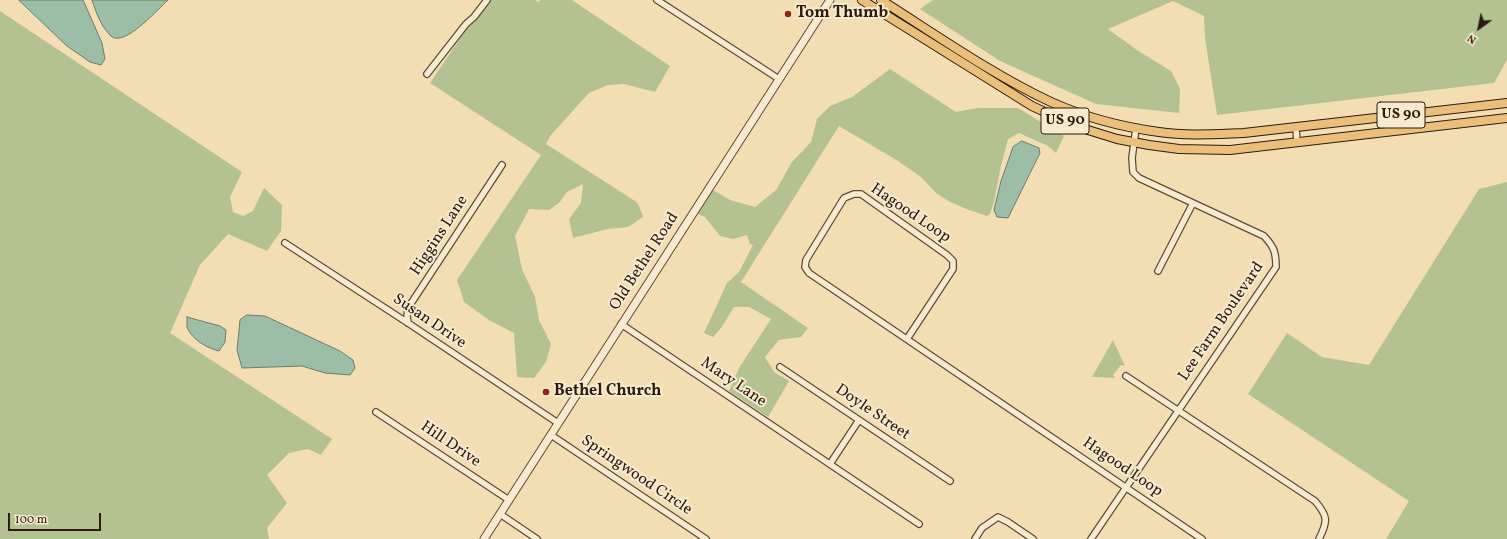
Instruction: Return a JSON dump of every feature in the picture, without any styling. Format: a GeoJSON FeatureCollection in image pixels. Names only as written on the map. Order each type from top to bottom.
{"type":"FeatureCollection","features":[{"type":"Feature","properties":{"kind":"main road","name":"US 90"},"geometry":{"type":"LineString","coordinates":[[862,0],[1032,106],[1075,126],[1117,139],[1161,147],[1200,150],[1230,150],[1507,118]]}},
{"type":"Feature","properties":{"kind":"main road","name":"US 90"},"geometry":{"type":"LineString","coordinates":[[881,0],[983,64],[1033,93],[1072,110],[1107,121],[1160,132],[1210,135],[1244,133],[1507,103]]}},
{"type":"Feature","properties":{"kind":"street"},"geometry":{"type":"LineString","coordinates":[[427,74],[487,0]]}},
{"type":"Feature","properties":{"kind":"street"},"geometry":{"type":"LineString","coordinates":[[657,0],[779,79]]}},
{"type":"Feature","properties":{"kind":"street","name":"Old Bethel Road"},"geometry":{"type":"LineString","coordinates":[[484,539],[830,0]]}},
{"type":"Feature","properties":{"kind":"street","name":"Lee Farm Boulevard"},"geometry":{"type":"LineString","coordinates":[[1091,539],[1276,267],[1276,254],[1273,245],[1264,236],[1139,178],[1133,172],[1132,158],[1136,128]]}},
{"type":"Feature","properties":{"kind":"street"},"geometry":{"type":"LineString","coordinates":[[1296,128],[1297,143]]}},
{"type":"Feature","properties":{"kind":"street","name":"Higgins Lane"},"geometry":{"type":"LineString","coordinates":[[408,323],[408,308],[502,165]]}},
{"type":"Feature","properties":{"kind":"street","name":"Hagood Loop"},"geometry":{"type":"LineString","coordinates":[[907,339],[952,269],[954,261],[947,254],[861,194],[854,194],[844,198],[806,260],[805,267],[809,273],[1202,539]]}},
{"type":"Feature","properties":{"kind":"street"},"geometry":{"type":"LineString","coordinates":[[1158,271],[1193,203]]}},
{"type":"Feature","properties":{"kind":"street","name":"Susan Drive"},"geometry":{"type":"LineString","coordinates":[[285,243],[558,423]]}},
{"type":"Feature","properties":{"kind":"street","name":"Mary Lane"},"geometry":{"type":"LineString","coordinates":[[621,324],[919,524]]}},
{"type":"Feature","properties":{"kind":"street","name":"Doyle Street"},"geometry":{"type":"LineString","coordinates":[[780,367],[950,481]]}},
{"type":"Feature","properties":{"kind":"street"},"geometry":{"type":"LineString","coordinates":[[1126,376],[1315,501],[1325,512],[1325,525],[1319,539]]}},
{"type":"Feature","properties":{"kind":"street","name":"Hill Drive"},"geometry":{"type":"LineString","coordinates":[[376,412],[509,500]]}},
{"type":"Feature","properties":{"kind":"street"},"geometry":{"type":"LineString","coordinates":[[830,464],[859,420]]}},
{"type":"Feature","properties":{"kind":"street","name":"Springwood Circle"},"geometry":{"type":"LineString","coordinates":[[551,435],[706,539]]}},
{"type":"Feature","properties":{"kind":"street"},"geometry":{"type":"LineString","coordinates":[[500,514],[537,539]]}},
{"type":"Feature","properties":{"kind":"street"},"geometry":{"type":"LineString","coordinates":[[975,539],[982,528],[998,517],[1033,539]]}},
{"type":"Feature","properties":{"kind":"shaded area"},"geometry":{"type":"Polygon","coordinates":[[[19,0],[83,0],[102,43],[105,59],[101,65],[90,62],[67,46],[19,0]]]}},
{"type":"Feature","properties":{"kind":"shaded area"},"geometry":{"type":"Polygon","coordinates":[[[92,0],[168,0],[141,26],[124,37],[117,38],[111,36],[104,28],[92,0]]]}},
{"type":"Feature","properties":{"kind":"shaded area"},"geometry":{"type":"Polygon","coordinates":[[[490,0],[535,0],[538,2],[540,0],[572,0],[670,66],[655,92],[624,84],[608,85],[589,93],[551,135],[546,144],[635,201],[638,204],[643,217],[628,227],[608,229],[573,238],[569,219],[581,203],[583,184],[567,192],[559,203],[549,210],[529,209],[515,236],[522,269],[535,297],[539,320],[551,344],[546,362],[534,378],[517,377],[514,333],[489,320],[464,302],[457,280],[541,155],[430,83],[467,28],[477,19],[490,0]]]}},
{"type":"Feature","properties":{"kind":"shaded area"},"geometry":{"type":"Polygon","coordinates":[[[933,0],[1507,0],[1507,60],[1494,83],[1217,115],[1205,38],[1204,16],[1173,1],[1108,29],[1137,50],[1171,71],[1180,89],[1179,113],[1096,104],[1000,61],[920,9],[933,0]]]}},
{"type":"Feature","properties":{"kind":"shaded area"},"geometry":{"type":"Polygon","coordinates":[[[0,11],[242,172],[230,197],[233,212],[243,216],[253,211],[264,188],[282,205],[281,231],[267,251],[228,234],[200,265],[170,333],[332,439],[321,455],[308,449],[289,453],[267,475],[287,503],[267,528],[269,539],[0,539],[0,11]]]}},
{"type":"Feature","properties":{"kind":"shaded area"},"geometry":{"type":"Polygon","coordinates":[[[890,69],[956,112],[977,108],[1018,108],[1064,136],[1056,153],[1048,146],[1019,133],[1008,139],[994,202],[990,214],[987,216],[950,202],[936,193],[921,177],[898,161],[839,126],[741,282],[808,328],[801,337],[779,340],[765,357],[774,372],[789,381],[768,417],[729,391],[739,368],[771,319],[749,307],[734,307],[721,328],[713,337],[704,333],[727,283],[739,272],[753,245],[750,244],[747,235],[733,239],[720,236],[705,217],[696,213],[710,191],[713,190],[730,200],[755,207],[776,190],[792,162],[811,142],[817,119],[830,106],[852,97],[890,69]]]}},
{"type":"Feature","properties":{"kind":"shaded area"},"geometry":{"type":"Polygon","coordinates":[[[1022,141],[1039,148],[1040,153],[1008,218],[997,217],[994,210],[1001,181],[1013,147],[1022,141]]]}},
{"type":"Feature","properties":{"kind":"shaded area"},"geometry":{"type":"Polygon","coordinates":[[[1507,182],[1507,539],[1386,539],[1409,501],[1248,394],[1287,333],[1322,357],[1369,365],[1479,189],[1507,182]]]}},
{"type":"Feature","properties":{"kind":"shaded area"},"geometry":{"type":"Polygon","coordinates":[[[247,315],[265,316],[340,351],[353,360],[355,368],[350,375],[325,373],[302,366],[242,368],[237,350],[240,320],[247,315]]]}},
{"type":"Feature","properties":{"kind":"shaded area"},"geometry":{"type":"Polygon","coordinates":[[[187,317],[220,326],[226,330],[225,342],[219,351],[205,346],[192,336],[187,327],[187,317]]]}},
{"type":"Feature","properties":{"kind":"shaded area"},"geometry":{"type":"Polygon","coordinates":[[[1113,340],[1125,366],[1121,365],[1113,375],[1115,378],[1092,377],[1113,340]]]}},
{"type":"Feature","properties":{"kind":"place","name":"Tom Thumb"},"geometry":{"type":"Point","coordinates":[788,14]}},
{"type":"Feature","properties":{"kind":"place","name":"Bethel Church"},"geometry":{"type":"Point","coordinates":[546,392]}}]}
